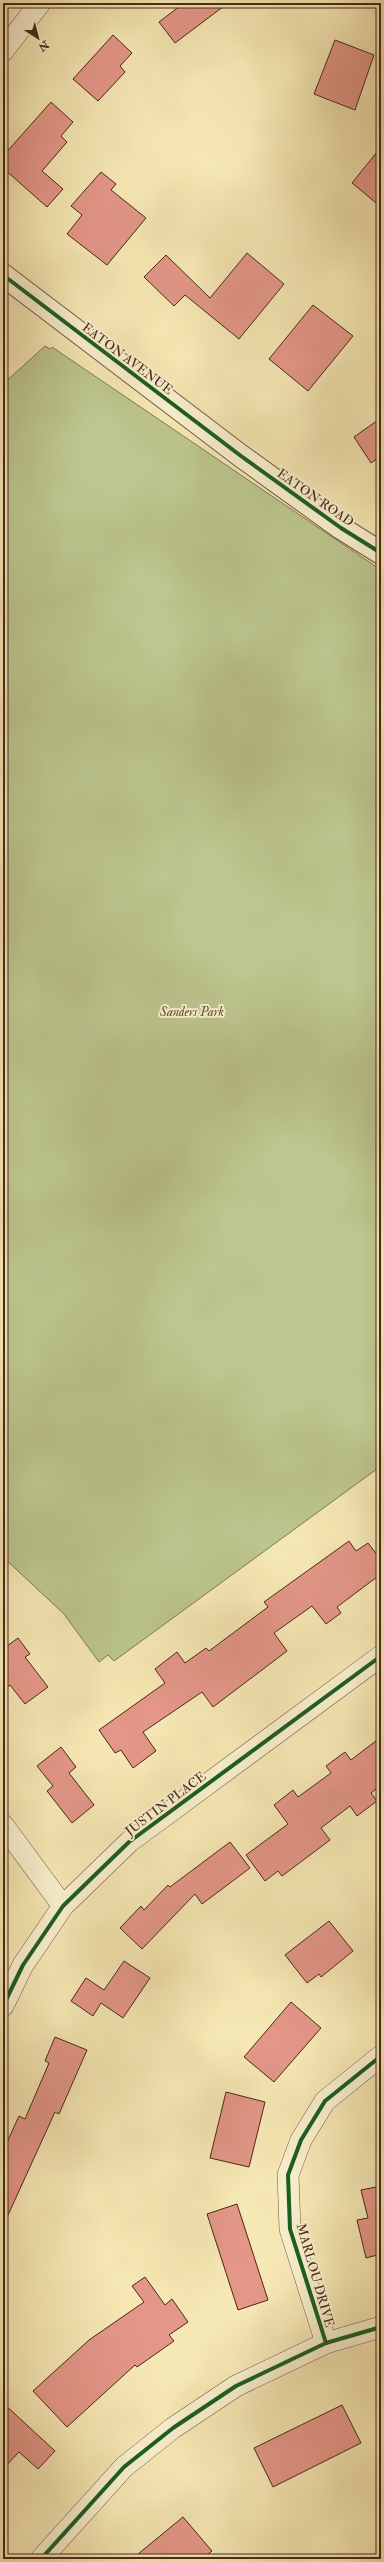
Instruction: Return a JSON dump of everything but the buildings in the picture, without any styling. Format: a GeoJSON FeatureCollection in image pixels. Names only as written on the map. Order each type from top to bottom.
{"type":"FeatureCollection","features":[{"type":"Feature","properties":{"kind":"street"},"geometry":{"type":"LineString","coordinates":[[3,51],[40,3]]}},
{"type":"Feature","properties":{"kind":"street","name":"EATON AVENUE"},"geometry":{"type":"LineString","coordinates":[[3,275],[241,456]]}},
{"type":"Feature","properties":{"kind":"street","name":"EATON ROAD"},"geometry":{"type":"LineString","coordinates":[[241,456],[341,528],[381,553]]}},
{"type":"Feature","properties":{"kind":"street","name":"JUSTIN PLACE"},"geometry":{"type":"LineString","coordinates":[[3,2006],[23,1965],[62,1906],[129,1842],[381,1656]]}},
{"type":"Feature","properties":{"kind":"street"},"geometry":{"type":"LineString","coordinates":[[3,1825],[62,1906]]}},
{"type":"Feature","properties":{"kind":"street","name":"MARLOU DRIVE"},"geometry":{"type":"LineString","coordinates":[[326,2343],[290,2229],[288,2176],[301,2140],[325,2101],[381,2056]]}},
{"type":"Feature","properties":{"kind":"street"},"geometry":{"type":"LineString","coordinates":[[41,2559],[124,2467],[173,2428],[236,2386],[326,2343],[381,2327]]}},
{"type":"Feature","properties":{"kind":"green space","name":"Sanders Park"},"geometry":{"type":"Polygon","coordinates":[[[45,346],[50,349],[52,347],[381,570],[381,1466],[114,1661],[108,1655],[99,1662],[64,1614],[3,1557],[3,384],[45,346]]]}},
{"type":"Feature","properties":{"kind":"cycle path"},"geometry":{"type":"LineString","coordinates":[[3,275],[241,456],[341,528],[381,553]]}},
{"type":"Feature","properties":{"kind":"cycle path"},"geometry":{"type":"LineString","coordinates":[[3,2006],[23,1965],[63,1906],[129,1842],[381,1656]]}},
{"type":"Feature","properties":{"kind":"cycle path"},"geometry":{"type":"LineString","coordinates":[[326,2343],[290,2229],[288,2175],[301,2140],[325,2101],[381,2056]]}},
{"type":"Feature","properties":{"kind":"cycle path"},"geometry":{"type":"LineString","coordinates":[[41,2559],[124,2467],[173,2428],[236,2386],[326,2343],[381,2327]]}}]}
